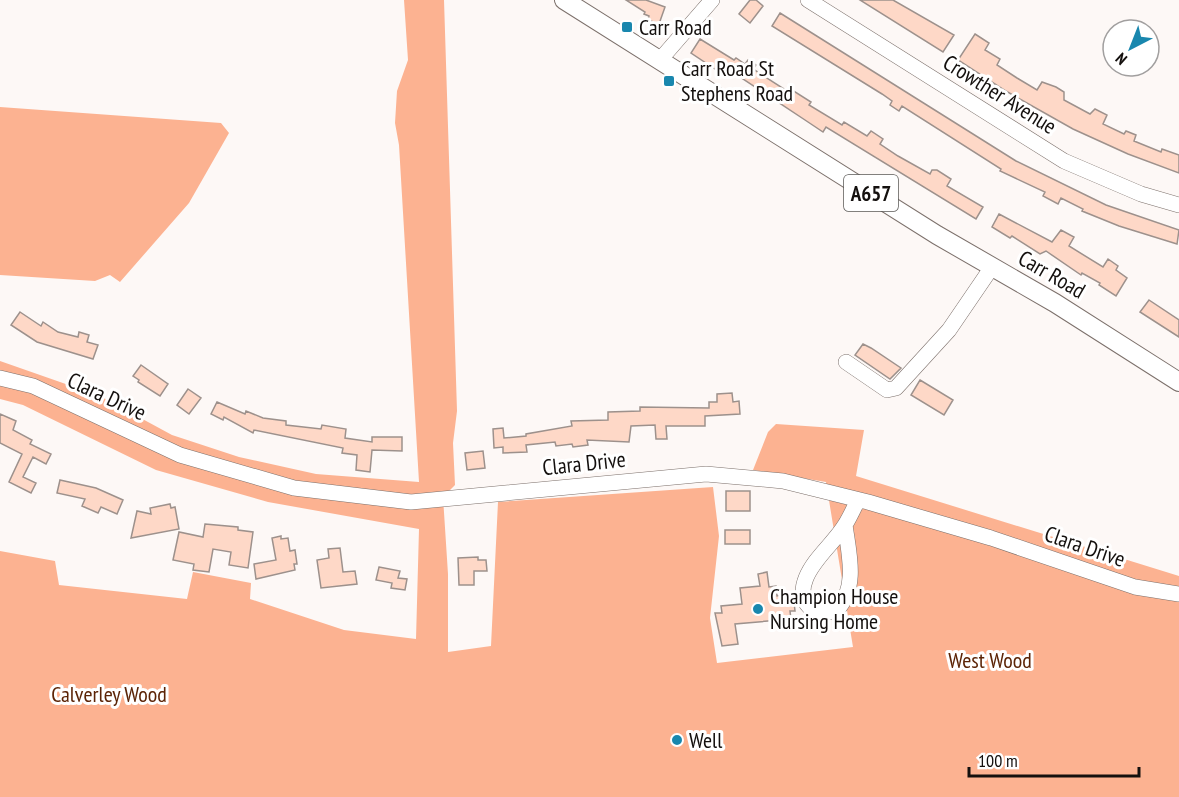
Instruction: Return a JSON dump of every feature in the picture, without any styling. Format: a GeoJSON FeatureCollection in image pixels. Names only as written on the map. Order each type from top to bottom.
{"type":"FeatureCollection","features":[{"type":"Feature","properties":{"kind":"main road","name":"Carr Road"},"geometry":{"type":"LineString","coordinates":[[564,0],[1179,382]]}},
{"type":"Feature","properties":{"kind":"street"},"geometry":{"type":"LineString","coordinates":[[660,61],[712,0]]}},
{"type":"Feature","properties":{"kind":"street","name":"Crowther Avenue"},"geometry":{"type":"LineString","coordinates":[[808,0],[1064,160],[1141,194],[1179,205]]}},
{"type":"Feature","properties":{"kind":"street"},"geometry":{"type":"LineString","coordinates":[[846,362],[887,390],[896,388],[949,330],[992,267]]}},
{"type":"Feature","properties":{"kind":"street","name":"Clara Drive"},"geometry":{"type":"LineString","coordinates":[[0,378],[33,386],[180,455],[294,488],[411,502],[706,474],[783,481],[991,538],[1135,587],[1179,594]]}},
{"type":"Feature","properties":{"kind":"street"},"geometry":{"type":"LineString","coordinates":[[845,525],[850,569],[849,590],[837,610],[824,615],[816,613],[809,608],[804,592],[806,578],[845,525],[858,500]]}},
{"type":"Feature","properties":{"kind":"green space","name":"West Wood"},"geometry":{"type":"Polygon","coordinates":[[[404,0],[444,0],[457,411],[453,443],[455,485],[443,497],[448,574],[448,652],[491,646],[498,502],[713,487],[719,536],[710,618],[717,663],[853,647],[826,482],[753,470],[768,432],[776,424],[864,430],[856,476],[1179,576],[1179,797],[0,797],[0,551],[55,561],[59,585],[187,599],[193,572],[251,583],[250,599],[344,630],[416,639],[419,529],[268,502],[156,470],[23,405],[0,399],[0,361],[100,396],[172,435],[239,457],[316,474],[419,482],[399,145],[395,123],[397,91],[408,60],[404,0]]]}},
{"type":"Feature","properties":{"kind":"green space"},"geometry":{"type":"Polygon","coordinates":[[[0,107],[221,123],[229,133],[189,203],[120,282],[110,275],[95,281],[0,275],[0,107]]]}},
{"type":"Feature","properties":{"kind":"building"},"geometry":{"type":"Polygon","coordinates":[[[626,0],[646,0],[665,7],[659,24],[648,20],[649,16],[644,14],[645,12],[626,0]]]}},
{"type":"Feature","properties":{"kind":"building"},"geometry":{"type":"Polygon","coordinates":[[[750,0],[756,0],[763,6],[750,23],[739,14],[750,0]]]}},
{"type":"Feature","properties":{"kind":"building"},"geometry":{"type":"Polygon","coordinates":[[[860,0],[893,0],[954,35],[943,52],[860,0]]]}},
{"type":"Feature","properties":{"kind":"building"},"geometry":{"type":"Polygon","coordinates":[[[780,13],[1016,161],[1106,205],[1179,230],[1177,244],[1119,226],[1082,211],[1083,209],[1061,198],[1058,204],[1043,196],[1045,192],[1000,171],[1001,169],[902,106],[899,111],[890,105],[892,101],[882,94],[772,26],[780,13]]]}},
{"type":"Feature","properties":{"kind":"building"},"geometry":{"type":"Polygon","coordinates":[[[975,34],[989,43],[985,50],[1000,59],[997,65],[1037,90],[1042,82],[1056,87],[1064,92],[1064,100],[1090,114],[1095,109],[1107,115],[1103,124],[1124,134],[1126,131],[1136,135],[1134,141],[1161,152],[1162,149],[1179,155],[1179,173],[1128,154],[1073,129],[1004,90],[958,60],[975,34]]]}},
{"type":"Feature","properties":{"kind":"building"},"geometry":{"type":"Polygon","coordinates":[[[700,39],[734,60],[736,58],[745,64],[748,60],[756,65],[753,69],[787,91],[789,88],[811,102],[809,105],[842,125],[844,122],[867,136],[871,131],[883,139],[880,144],[898,156],[930,174],[932,170],[937,170],[951,179],[947,186],[983,207],[976,219],[826,127],[823,132],[722,65],[718,71],[691,53],[700,39]]]}},
{"type":"Feature","properties":{"kind":"building"},"geometry":{"type":"Polygon","coordinates":[[[999,214],[1052,242],[1061,230],[1074,237],[1069,246],[1103,267],[1108,259],[1118,266],[1116,270],[1127,278],[1116,296],[1099,285],[1100,283],[1082,273],[1081,275],[1046,251],[1040,254],[1012,236],[1010,238],[992,227],[999,214]]]}},
{"type":"Feature","properties":{"kind":"building"},"geometry":{"type":"Polygon","coordinates":[[[1149,300],[1179,320],[1179,337],[1140,312],[1149,300]]]}},
{"type":"Feature","properties":{"kind":"building"},"geometry":{"type":"Polygon","coordinates":[[[20,312],[41,326],[43,322],[58,332],[78,337],[79,332],[89,335],[87,342],[98,345],[93,359],[37,342],[11,325],[20,312]]]}},
{"type":"Feature","properties":{"kind":"building"},"geometry":{"type":"Polygon","coordinates":[[[863,344],[901,368],[890,379],[855,355],[863,344]]]}},
{"type":"Feature","properties":{"kind":"building"},"geometry":{"type":"Polygon","coordinates":[[[141,365],[168,384],[160,396],[138,382],[139,380],[133,376],[141,365]]]}},
{"type":"Feature","properties":{"kind":"building"},"geometry":{"type":"Polygon","coordinates":[[[920,380],[953,400],[944,415],[911,395],[920,380]]]}},
{"type":"Feature","properties":{"kind":"building"},"geometry":{"type":"Polygon","coordinates":[[[188,389],[201,398],[189,414],[177,405],[188,389]]]}},
{"type":"Feature","properties":{"kind":"building"},"geometry":{"type":"Polygon","coordinates":[[[732,393],[733,402],[739,401],[740,414],[705,416],[705,426],[666,426],[667,439],[656,439],[655,425],[631,426],[629,442],[587,440],[588,445],[573,447],[572,444],[556,446],[555,442],[526,445],[527,452],[503,453],[503,447],[494,448],[493,429],[503,428],[504,438],[526,436],[526,434],[572,426],[571,421],[608,420],[608,412],[640,411],[640,407],[709,408],[709,402],[717,402],[717,394],[732,393]]]}},
{"type":"Feature","properties":{"kind":"building"},"geometry":{"type":"Polygon","coordinates":[[[217,402],[245,414],[246,411],[263,418],[286,421],[286,425],[321,429],[322,425],[346,429],[345,438],[372,442],[372,437],[402,437],[402,451],[372,450],[370,472],[356,470],[357,455],[342,453],[343,448],[254,430],[253,433],[224,417],[223,420],[211,414],[217,402]]]}},
{"type":"Feature","properties":{"kind":"building"},"geometry":{"type":"Polygon","coordinates":[[[0,414],[16,421],[13,430],[32,440],[30,444],[51,454],[46,464],[33,457],[23,477],[36,483],[31,493],[9,482],[22,454],[0,443],[0,414]]]}},
{"type":"Feature","properties":{"kind":"building"},"geometry":{"type":"Polygon","coordinates":[[[483,451],[485,468],[467,470],[465,453],[483,451]]]}},
{"type":"Feature","properties":{"kind":"building"},"geometry":{"type":"Polygon","coordinates":[[[60,480],[96,488],[123,500],[117,514],[101,507],[98,513],[82,506],[85,499],[57,493],[60,480]]]}},
{"type":"Feature","properties":{"kind":"building"},"geometry":{"type":"Polygon","coordinates":[[[726,491],[750,491],[750,511],[726,511],[726,491]]]}},
{"type":"Feature","properties":{"kind":"building"},"geometry":{"type":"Polygon","coordinates":[[[170,504],[171,508],[175,507],[179,529],[131,538],[137,511],[151,514],[150,508],[170,504]]]}},
{"type":"Feature","properties":{"kind":"building"},"geometry":{"type":"Polygon","coordinates":[[[205,524],[238,527],[238,530],[253,532],[248,568],[229,565],[231,552],[213,549],[209,572],[193,570],[194,564],[173,560],[179,532],[203,537],[205,524]]]}},
{"type":"Feature","properties":{"kind":"building"},"geometry":{"type":"Polygon","coordinates":[[[725,530],[750,530],[750,544],[725,544],[725,530]]]}},
{"type":"Feature","properties":{"kind":"building"},"geometry":{"type":"Polygon","coordinates":[[[281,536],[281,539],[288,538],[290,551],[295,550],[297,564],[294,564],[295,570],[256,579],[254,564],[276,560],[272,538],[281,536]]]}},
{"type":"Feature","properties":{"kind":"building"},"geometry":{"type":"Polygon","coordinates":[[[340,548],[343,572],[355,571],[357,584],[321,588],[317,560],[329,558],[328,549],[340,548]]]}},
{"type":"Feature","properties":{"kind":"building"},"geometry":{"type":"Polygon","coordinates":[[[478,557],[478,560],[486,560],[487,571],[474,571],[474,585],[459,585],[458,558],[478,557]]]}},
{"type":"Feature","properties":{"kind":"building"},"geometry":{"type":"Polygon","coordinates":[[[379,567],[400,571],[398,578],[407,579],[405,590],[391,588],[392,583],[376,580],[379,567]]]}},
{"type":"Feature","properties":{"kind":"building","name":"Champion House Nursing Home"},"geometry":{"type":"Polygon","coordinates":[[[767,572],[769,587],[776,586],[777,596],[789,594],[790,603],[794,602],[795,611],[790,611],[791,619],[735,624],[738,644],[722,646],[715,613],[722,613],[721,606],[742,604],[740,588],[760,586],[758,574],[767,572]]]}},
{"type":"Feature","properties":{"kind":"place","name":"Carr Road"},"geometry":{"type":"Point","coordinates":[627,27]}},
{"type":"Feature","properties":{"kind":"place","name":"Carr Road St Stephens Road"},"geometry":{"type":"Point","coordinates":[669,81]}},
{"type":"Feature","properties":{"kind":"place","name":"Champion House Nursing Home"},"geometry":{"type":"Point","coordinates":[758,609]}},
{"type":"Feature","properties":{"kind":"place","name":"Well"},"geometry":{"type":"Point","coordinates":[677,740]}},
{"type":"Feature","properties":{"kind":"park label","name":"Calverley Wood"},"geometry":{"type":"Point","coordinates":[109,694]}}]}
